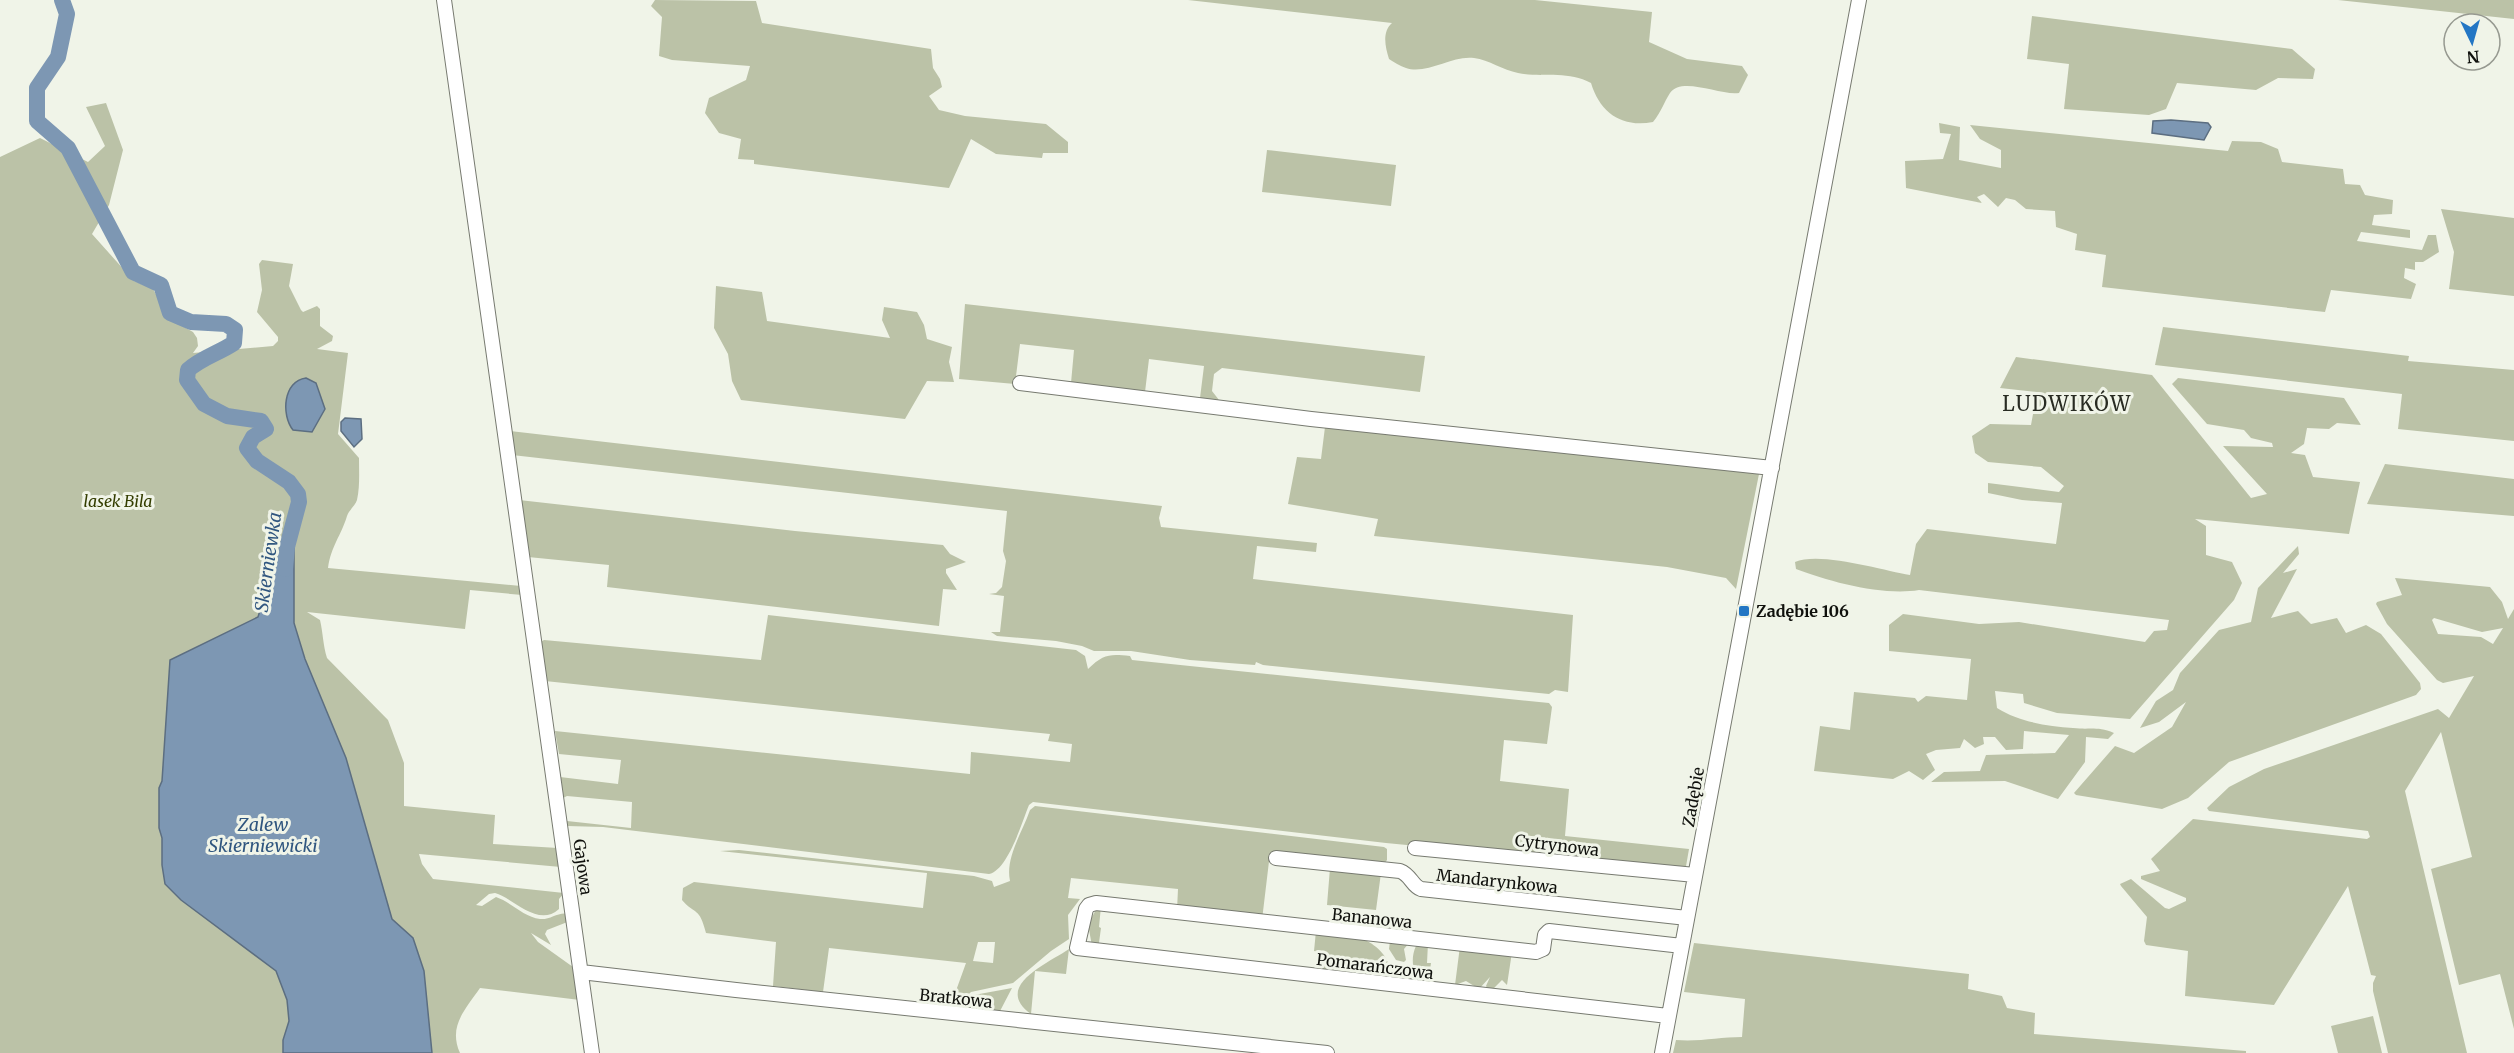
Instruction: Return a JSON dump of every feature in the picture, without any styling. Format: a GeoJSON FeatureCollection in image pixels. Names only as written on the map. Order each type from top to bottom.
{"type":"FeatureCollection","features":[{"type":"Feature","properties":{"kind":"street","name":"Gajowa"},"geometry":{"type":"LineString","coordinates":[[444,0],[592,1053]]}},
{"type":"Feature","properties":{"kind":"street","name":"Zadębie"},"geometry":{"type":"LineString","coordinates":[[1662,1053],[1859,0]]}},
{"type":"Feature","properties":{"kind":"street"},"geometry":{"type":"LineString","coordinates":[[1020,383],[1311,419],[1772,468]]}},
{"type":"Feature","properties":{"kind":"street","name":"Cytrynowa"},"geometry":{"type":"LineString","coordinates":[[1415,848],[1695,875]]}},
{"type":"Feature","properties":{"kind":"street","name":"Mandarynkowa"},"geometry":{"type":"LineString","coordinates":[[1276,858],[1400,872],[1409,875],[1416,887],[1421,889],[1687,918]]}},
{"type":"Feature","properties":{"kind":"street","name":"Bananowa"},"geometry":{"type":"LineString","coordinates":[[1077,948],[1086,909],[1089,905],[1096,903],[1536,952],[1543,949],[1545,935],[1550,931],[1682,946]]}},
{"type":"Feature","properties":{"kind":"street","name":"Pomarańczowa"},"geometry":{"type":"LineString","coordinates":[[1077,948],[1668,1016]]}},
{"type":"Feature","properties":{"kind":"street","name":"Bratkowa"},"geometry":{"type":"LineString","coordinates":[[581,972],[876,1006],[1327,1053]]}},
{"type":"Feature","properties":{"kind":"green space"},"geometry":{"type":"Polygon","coordinates":[[[655,0],[756,1],[762,23],[931,49],[933,68],[942,87],[929,96],[939,110],[965,116],[1046,124],[1068,142],[1068,153],[1043,153],[1042,158],[996,154],[971,139],[949,188],[754,164],[754,160],[738,159],[741,139],[719,133],[705,113],[709,98],[746,80],[750,66],[672,60],[659,56],[662,17],[651,6],[655,0]]]}},
{"type":"Feature","properties":{"kind":"green space"},"geometry":{"type":"Polygon","coordinates":[[[1188,0],[1535,0],[1652,12],[1649,42],[1687,59],[1742,66],[1748,75],[1739,93],[1692,86],[1676,88],[1670,93],[1653,122],[1632,123],[1606,110],[1595,94],[1591,83],[1582,79],[1564,75],[1518,73],[1474,58],[1457,59],[1422,69],[1404,67],[1389,59],[1386,35],[1392,23],[1188,0]]]}},
{"type":"Feature","properties":{"kind":"green space"},"geometry":{"type":"Polygon","coordinates":[[[2338,0],[2514,0],[2514,19],[2502,18],[2502,12],[2449,12],[2338,0]]]}},
{"type":"Feature","properties":{"kind":"green space"},"geometry":{"type":"Polygon","coordinates":[[[2032,16],[2292,49],[2315,69],[2313,79],[2278,78],[2256,90],[2177,83],[2166,109],[2149,115],[2064,109],[2069,64],[2027,59],[2032,16]]]}},
{"type":"Feature","properties":{"kind":"green space","name":"lasek Bila"},"geometry":{"type":"Polygon","coordinates":[[[106,103],[123,150],[109,205],[92,234],[134,281],[153,289],[170,319],[193,332],[198,346],[193,353],[273,346],[278,341],[278,337],[257,312],[262,290],[259,264],[262,260],[293,264],[289,286],[301,310],[303,312],[317,306],[320,309],[320,326],[333,336],[332,341],[317,349],[348,353],[338,434],[359,458],[359,490],[357,500],[348,514],[334,547],[328,568],[521,586],[522,595],[470,590],[465,629],[307,612],[320,620],[327,658],[388,720],[404,763],[404,806],[495,815],[493,844],[558,848],[561,867],[419,854],[422,864],[433,879],[564,893],[559,899],[559,909],[551,914],[535,914],[495,893],[489,894],[476,905],[482,906],[496,897],[534,918],[544,919],[569,914],[570,921],[547,930],[545,934],[551,945],[531,933],[538,942],[573,967],[580,1000],[480,988],[457,1026],[456,1035],[460,1053],[0,1053],[0,157],[40,138],[88,162],[105,146],[86,107],[106,103]]]}},
{"type":"Feature","properties":{"kind":"green space"},"geometry":{"type":"Polygon","coordinates":[[[1939,123],[1960,127],[1959,160],[2001,168],[2001,150],[1980,139],[1970,125],[2228,151],[2232,141],[2261,142],[2278,149],[2282,162],[2343,169],[2345,184],[2360,185],[2365,195],[2393,200],[2392,214],[2374,215],[2372,225],[2410,230],[2410,238],[2361,232],[2357,241],[2422,250],[2428,235],[2436,235],[2439,252],[2423,262],[2415,262],[2415,270],[2405,268],[2404,278],[2416,284],[2411,299],[2331,290],[2325,312],[2102,287],[2106,255],[2075,250],[2077,234],[2056,227],[2055,211],[2026,209],[2015,200],[2006,198],[1998,207],[1984,194],[1977,197],[1982,203],[1906,188],[1905,161],[1943,159],[1951,134],[1940,133],[1939,123]]]}},
{"type":"Feature","properties":{"kind":"green space"},"geometry":{"type":"Polygon","coordinates":[[[1267,150],[1396,165],[1391,206],[1262,192],[1267,150]]]}},
{"type":"Feature","properties":{"kind":"green space"},"geometry":{"type":"Polygon","coordinates":[[[2441,209],[2514,218],[2514,296],[2449,289],[2454,252],[2441,209]]]}},
{"type":"Feature","properties":{"kind":"green space"},"geometry":{"type":"Polygon","coordinates":[[[716,286],[762,292],[767,321],[890,338],[882,320],[884,307],[917,312],[924,325],[927,339],[952,347],[949,362],[954,382],[927,381],[905,419],[741,400],[732,381],[728,354],[714,328],[716,286]]]}},
{"type":"Feature","properties":{"kind":"green space"},"geometry":{"type":"Polygon","coordinates":[[[965,304],[1425,356],[1420,392],[1222,368],[1214,374],[1212,391],[1219,400],[1200,398],[1204,366],[1149,359],[1145,392],[1071,383],[1074,350],[1020,344],[1015,384],[959,379],[965,304]]]}},
{"type":"Feature","properties":{"kind":"green space"},"geometry":{"type":"Polygon","coordinates":[[[2163,327],[2409,356],[2408,361],[2514,370],[2514,441],[2398,429],[2402,394],[2155,365],[2163,327]]]}},
{"type":"Feature","properties":{"kind":"green space"},"geometry":{"type":"Polygon","coordinates":[[[2016,357],[2152,375],[2251,498],[2267,494],[2223,446],[2273,447],[2272,443],[2251,438],[2244,430],[2207,424],[2172,384],[2178,378],[2344,398],[2361,425],[2337,423],[2329,429],[2307,428],[2304,444],[2291,453],[2305,455],[2313,477],[2360,482],[2349,534],[2195,519],[2206,526],[2206,555],[2232,562],[2242,583],[2234,600],[2130,719],[2057,713],[2024,703],[2023,694],[1995,691],[1997,708],[2014,717],[2043,724],[2098,729],[2114,733],[2108,739],[2086,737],[2085,762],[2058,799],[2005,781],[1931,782],[1944,772],[1980,771],[1986,755],[2055,753],[2069,735],[2024,731],[2023,749],[2006,750],[1995,737],[1983,737],[1984,744],[1975,748],[1964,739],[1960,748],[1936,750],[1926,754],[1935,770],[1923,780],[1909,771],[1893,779],[1814,771],[1820,726],[1850,730],[1854,692],[1915,698],[1918,702],[1926,696],[1967,700],[1971,659],[1889,651],[1889,625],[1903,614],[1979,624],[2019,622],[2145,642],[2154,631],[2167,630],[2169,620],[1919,590],[1873,589],[1824,579],[1796,569],[1795,562],[1819,559],[1910,575],[1916,544],[1927,529],[2056,544],[2062,503],[2022,500],[1988,493],[1988,483],[2059,492],[2064,486],[2041,467],[1988,462],[1975,453],[1972,436],[1990,424],[2031,425],[2037,392],[2000,388],[2016,357]]]}},
{"type":"Feature","properties":{"kind":"green space"},"geometry":{"type":"Polygon","coordinates":[[[1325,427],[1759,474],[1736,589],[1726,578],[1667,567],[1374,536],[1378,519],[1288,504],[1297,457],[1321,459],[1325,427]]]}},
{"type":"Feature","properties":{"kind":"green space"},"geometry":{"type":"Polygon","coordinates":[[[510,431],[1162,506],[1159,518],[1161,527],[1317,543],[1316,552],[1257,546],[1253,579],[1573,615],[1568,692],[1555,690],[1549,694],[1263,665],[1256,662],[1255,665],[1190,660],[1131,651],[1094,651],[1056,641],[997,636],[991,632],[1000,632],[1004,596],[989,594],[996,593],[1002,587],[1006,561],[1003,551],[1007,511],[512,455],[510,431]]]}},
{"type":"Feature","properties":{"kind":"green space"},"geometry":{"type":"Polygon","coordinates":[[[2385,464],[2514,479],[2514,516],[2367,504],[2385,464]]]}},
{"type":"Feature","properties":{"kind":"green space"},"geometry":{"type":"Polygon","coordinates":[[[519,500],[943,545],[950,554],[966,562],[946,569],[946,573],[957,590],[943,589],[939,626],[607,587],[609,565],[528,557],[519,500]]]}},
{"type":"Feature","properties":{"kind":"green space"},"geometry":{"type":"Polygon","coordinates":[[[2298,546],[2299,554],[2283,573],[2297,569],[2271,618],[2298,611],[2311,624],[2337,618],[2346,633],[2366,625],[2381,634],[2420,683],[2421,689],[2416,695],[2229,762],[2188,798],[2162,809],[2076,795],[2074,793],[2115,746],[2134,753],[2172,727],[2186,702],[2159,722],[2140,728],[2156,701],[2173,690],[2180,673],[2219,630],[2251,622],[2258,588],[2298,546]]]}},
{"type":"Feature","properties":{"kind":"green space"},"geometry":{"type":"Polygon","coordinates":[[[2395,578],[2490,587],[2502,602],[2508,619],[2514,609],[2514,1029],[2500,974],[2459,985],[2431,869],[2472,857],[2441,732],[2405,791],[2467,1053],[2388,1053],[2373,991],[2376,976],[2371,975],[2348,886],[2274,1005],[2185,996],[2188,951],[2146,945],[2144,941],[2147,917],[2120,884],[2131,879],[2165,908],[2169,909],[2186,901],[2186,898],[2141,879],[2141,876],[2160,871],[2151,859],[2193,819],[2367,839],[2370,837],[2368,831],[2209,811],[2207,808],[2229,787],[2264,769],[2438,709],[2449,718],[2474,676],[2443,683],[2437,680],[2387,624],[2377,602],[2402,595],[2395,578]],[[2434,618],[2432,620],[2438,634],[2481,637],[2493,644],[2503,628],[2482,632],[2434,618]]]}},
{"type":"Feature","properties":{"kind":"green space"},"geometry":{"type":"Polygon","coordinates":[[[768,615],[1076,650],[1085,656],[1088,669],[1103,658],[1123,655],[1130,656],[1132,660],[1549,703],[1552,707],[1547,744],[1504,740],[1500,781],[1569,789],[1565,836],[1689,849],[1685,872],[1386,843],[1033,802],[1029,805],[1008,855],[996,871],[989,874],[603,827],[567,826],[567,821],[631,828],[632,802],[567,796],[563,798],[560,777],[618,784],[621,760],[559,754],[555,731],[970,774],[971,752],[1070,762],[1072,744],[1048,741],[1050,734],[545,681],[539,643],[544,640],[761,660],[768,615]]]}},
{"type":"Feature","properties":{"kind":"green space"},"geometry":{"type":"Polygon","coordinates":[[[1035,806],[1384,847],[1387,849],[1387,860],[1383,865],[1270,853],[1262,920],[1177,910],[1178,889],[1071,878],[1068,898],[1080,899],[1068,915],[1069,939],[1013,983],[971,992],[956,1007],[946,1009],[943,1005],[953,999],[966,963],[829,948],[823,992],[773,986],[776,942],[706,933],[699,915],[682,900],[683,888],[694,882],[923,908],[927,873],[720,851],[739,850],[974,876],[992,881],[994,887],[1010,881],[1012,854],[1030,810],[1035,806]],[[978,942],[973,961],[993,963],[995,942],[978,942]]]}},
{"type":"Feature","properties":{"kind":"green space"},"geometry":{"type":"Polygon","coordinates":[[[1330,868],[1381,873],[1376,910],[1327,905],[1330,868]]]}},
{"type":"Feature","properties":{"kind":"green space"},"geometry":{"type":"Polygon","coordinates":[[[1101,906],[1098,950],[1092,946],[1088,924],[1097,908],[1101,906]]]}},
{"type":"Feature","properties":{"kind":"green space"},"geometry":{"type":"Polygon","coordinates":[[[1316,931],[1340,933],[1368,942],[1387,960],[1389,966],[1386,977],[1317,975],[1320,952],[1314,951],[1316,931]]]}},
{"type":"Feature","properties":{"kind":"green space"},"geometry":{"type":"Polygon","coordinates":[[[1390,941],[1409,943],[1404,949],[1406,960],[1404,962],[1396,960],[1389,949],[1390,941]]]}},
{"type":"Feature","properties":{"kind":"green space"},"geometry":{"type":"Polygon","coordinates":[[[1421,943],[1428,943],[1427,963],[1431,963],[1428,985],[1420,984],[1413,965],[1414,951],[1421,943]]]}},
{"type":"Feature","properties":{"kind":"green space"},"geometry":{"type":"Polygon","coordinates":[[[1694,943],[1969,974],[1968,989],[2002,996],[2007,1008],[2035,1013],[2034,1034],[2246,1051],[2246,1053],[1673,1053],[1676,1040],[1742,1037],[1745,999],[1684,992],[1694,943]]]}},
{"type":"Feature","properties":{"kind":"green space"},"geometry":{"type":"Polygon","coordinates":[[[1460,946],[1512,952],[1507,985],[1502,980],[1493,989],[1488,989],[1486,986],[1490,977],[1479,989],[1466,981],[1455,985],[1460,946]]]}},
{"type":"Feature","properties":{"kind":"green space"},"geometry":{"type":"Polygon","coordinates":[[[1069,949],[1066,974],[1035,971],[1031,1014],[1021,1004],[1018,994],[1021,985],[1028,976],[1038,968],[1069,949]]]}},
{"type":"Feature","properties":{"kind":"green space"},"geometry":{"type":"Polygon","coordinates":[[[1012,988],[999,1013],[961,1008],[974,995],[1012,988]]]}},
{"type":"Feature","properties":{"kind":"green space"},"geometry":{"type":"Polygon","coordinates":[[[2373,1016],[2382,1053],[2338,1053],[2331,1026],[2373,1016]]]}},
{"type":"Feature","properties":{"kind":"water"},"geometry":{"type":"Polygon","coordinates":[[[2153,121],[2208,123],[2211,127],[2204,140],[2152,133],[2153,121]]]}},
{"type":"Feature","properties":{"kind":"water"},"geometry":{"type":"Polygon","coordinates":[[[306,378],[316,383],[325,409],[312,432],[293,430],[289,424],[286,408],[286,400],[293,385],[298,380],[306,378]]]}},
{"type":"Feature","properties":{"kind":"water"},"geometry":{"type":"Polygon","coordinates":[[[345,418],[361,419],[362,439],[354,447],[341,431],[341,422],[345,418]]]}},
{"type":"Feature","properties":{"kind":"water","name":"Zalew Skierniewicki"},"geometry":{"type":"Polygon","coordinates":[[[280,546],[294,548],[294,623],[305,659],[346,758],[392,919],[413,938],[424,971],[432,1053],[283,1053],[283,1040],[289,1021],[287,1000],[276,971],[181,900],[165,884],[162,838],[159,828],[159,788],[162,781],[170,660],[258,617],[280,546]]]}},
{"type":"Feature","properties":{"kind":"waterway","name":"Skierniewka"},"geometry":{"type":"LineString","coordinates":[[62,0],[67,14],[58,57],[37,88],[37,121],[68,148],[133,272],[161,285],[170,313],[191,322],[226,324],[235,330],[234,343],[193,366],[188,370],[187,380],[204,404],[227,416],[261,421],[266,429],[253,437],[247,448],[257,461],[289,482],[298,494],[299,502],[287,547],[285,569]]}},
{"type":"Feature","properties":{"kind":"place","name":"Zadębie 106"},"geometry":{"type":"Point","coordinates":[1744,611]}},
{"type":"Feature","properties":{"kind":"district","name":"LUDWIKÓW"},"geometry":{"type":"Point","coordinates":[2067,403]}}]}
